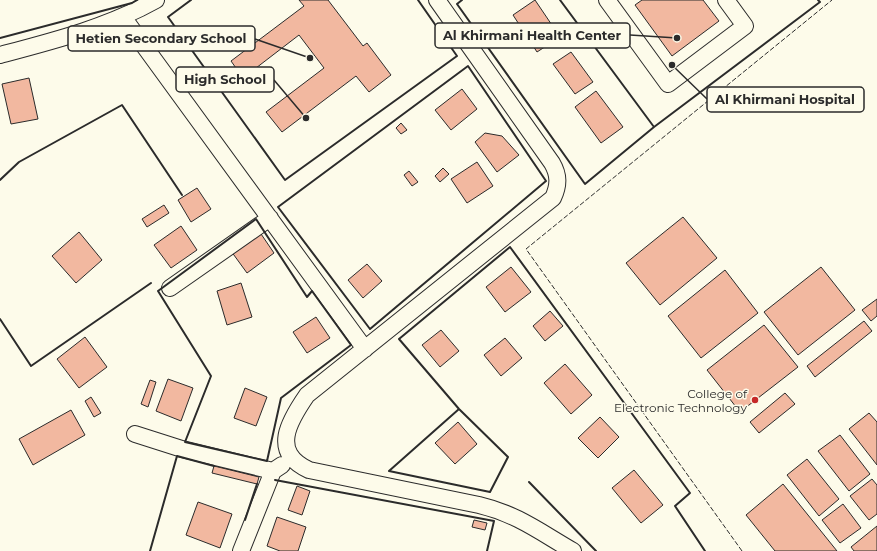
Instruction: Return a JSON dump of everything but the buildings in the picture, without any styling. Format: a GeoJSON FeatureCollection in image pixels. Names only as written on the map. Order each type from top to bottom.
{"type":"FeatureCollection","features":[{"type":"Feature","properties":{"kind":"street"},"geometry":{"type":"LineString","coordinates":[[0,55],[49,42],[123,17],[156,0]]}},
{"type":"Feature","properties":{"kind":"street"},"geometry":{"type":"LineString","coordinates":[[438,0],[552,163],[557,175],[557,189],[553,198],[307,395],[290,422],[286,436],[287,448],[292,459],[309,470],[493,508],[520,519],[573,551]]}},
{"type":"Feature","properties":{"kind":"street"},"geometry":{"type":"LineString","coordinates":[[607,0],[668,84],[745,26],[726,0]]}},
{"type":"Feature","properties":{"kind":"street"},"geometry":{"type":"LineString","coordinates":[[123,17],[365,349]]}},
{"type":"Feature","properties":{"kind":"street"},"geometry":{"type":"LineString","coordinates":[[170,288],[270,218]]}},
{"type":"Feature","properties":{"kind":"street"},"geometry":{"type":"LineString","coordinates":[[135,434],[182,449],[273,471]]}},
{"type":"Feature","properties":{"kind":"street"},"geometry":{"type":"LineString","coordinates":[[241,551],[273,471],[292,459]]}},
{"type":"Feature","properties":{"kind":"fence"},"geometry":{"type":"LineString","coordinates":[[742,551],[526,249],[832,0]]}},
{"type":"Feature","properties":{"kind":"wall"},"geometry":{"type":"LineString","coordinates":[[0,38],[132,3],[137,0]]}},
{"type":"Feature","properties":{"kind":"wall"},"geometry":{"type":"LineString","coordinates":[[191,0],[168,17],[285,180],[457,56],[418,0]]}},
{"type":"Feature","properties":{"kind":"wall"},"geometry":{"type":"LineString","coordinates":[[462,0],[457,4],[585,184],[654,127],[820,2],[818,0]]}},
{"type":"Feature","properties":{"kind":"wall"},"geometry":{"type":"LineString","coordinates":[[560,0],[654,127]]}},
{"type":"Feature","properties":{"kind":"wall"},"geometry":{"type":"LineString","coordinates":[[468,66],[546,181],[370,329],[278,207],[468,66]]}},
{"type":"Feature","properties":{"kind":"wall"},"geometry":{"type":"LineString","coordinates":[[0,180],[19,162],[122,105],[182,195]]}},
{"type":"Feature","properties":{"kind":"wall"},"geometry":{"type":"LineString","coordinates":[[256,219],[307,297],[312,291],[351,345],[281,398],[267,461],[185,442],[211,376],[158,291],[256,219]]}},
{"type":"Feature","properties":{"kind":"wall"},"geometry":{"type":"LineString","coordinates":[[459,409],[389,471],[490,492],[508,457],[459,409],[399,339],[510,247],[690,493],[675,506],[705,551]]}},
{"type":"Feature","properties":{"kind":"wall"},"geometry":{"type":"LineString","coordinates":[[0,319],[31,366],[151,283]]}},
{"type":"Feature","properties":{"kind":"wall"},"geometry":{"type":"LineString","coordinates":[[150,551],[177,456],[214,466]]}},
{"type":"Feature","properties":{"kind":"wall"},"geometry":{"type":"LineString","coordinates":[[275,480],[494,521],[487,551]]}},
{"type":"Feature","properties":{"kind":"wall"},"geometry":{"type":"LineString","coordinates":[[529,482],[596,551]]}},
{"type":"Feature","properties":{"kind":"wall"},"geometry":{"type":"LineString","coordinates":[[245,520],[257,484]]}},
{"type":"Feature","properties":{"kind":"place","name":"Al Khirmani Health Center"},"geometry":{"type":"Point","coordinates":[677,38]}},
{"type":"Feature","properties":{"kind":"place","name":"Hetien Secondary School"},"geometry":{"type":"Point","coordinates":[310,58]}},
{"type":"Feature","properties":{"kind":"place","name":"Al Khirmani Hospital"},"geometry":{"type":"Point","coordinates":[672,65]}},
{"type":"Feature","properties":{"kind":"place","name":"High School"},"geometry":{"type":"Point","coordinates":[306,118]}},
{"type":"Feature","properties":{"kind":"place","name":"College of Electronic Technology"},"geometry":{"type":"Point","coordinates":[755,400]}}]}
